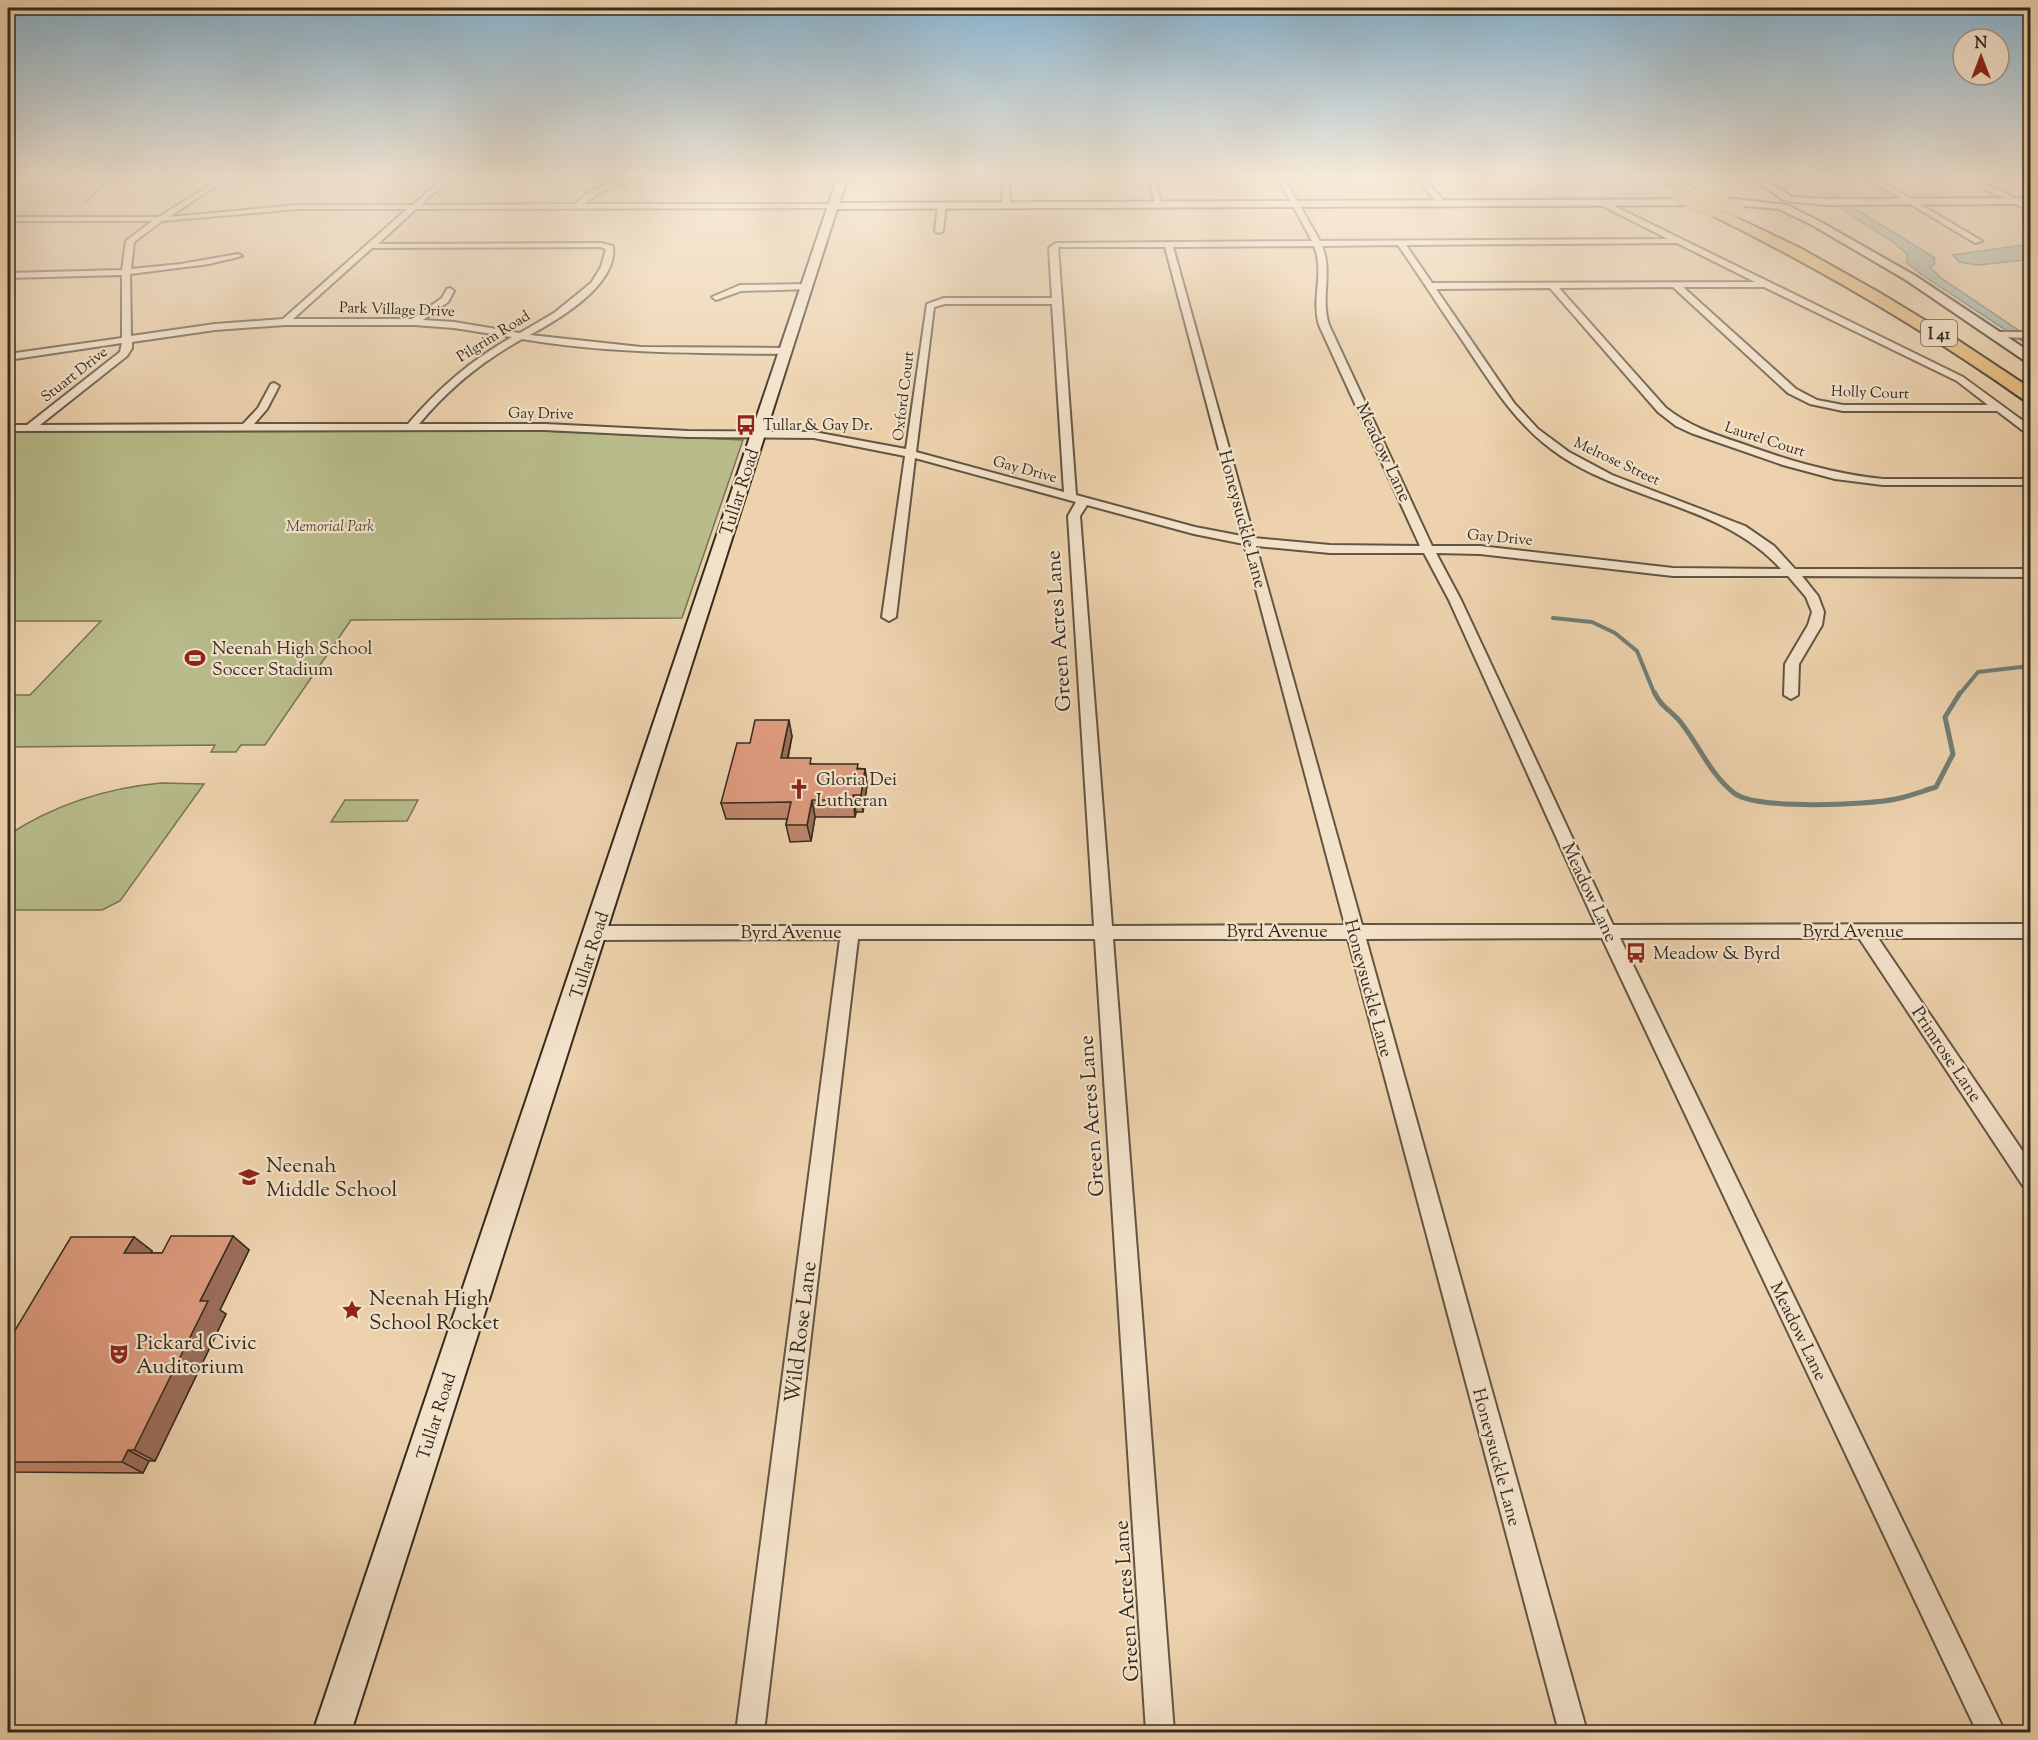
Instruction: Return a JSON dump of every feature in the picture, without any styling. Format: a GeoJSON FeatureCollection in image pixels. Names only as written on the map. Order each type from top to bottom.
{"type":"FeatureCollection","features":[{"type":"Feature","properties":{"kind":"highway","name":"I 41"},"geometry":{"type":"LineString","coordinates":[[1807,257],[1884,299],[1969,352],[2031,396]]}},
{"type":"Feature","properties":{"kind":"highway","name":"I 41"},"geometry":{"type":"LineString","coordinates":[[1834,257],[1951,324],[2031,376]]}},
{"type":"Feature","properties":{"kind":"main road","name":"Tullar Road"},"geometry":{"type":"LineString","coordinates":[[332,1732],[816,257]]}},
{"type":"Feature","properties":{"kind":"main road"},"geometry":{"type":"LineString","coordinates":[[1876,257],[2002,335],[2031,358]]}},
{"type":"Feature","properties":{"kind":"street","name":"Stuart Drive"},"geometry":{"type":"LineString","coordinates":[[29,428],[117,360],[127,348],[126,273],[128,257]]}},
{"type":"Feature","properties":{"kind":"street"},"geometry":{"type":"LineString","coordinates":[[8,275],[126,273],[207,263],[233,257]]}},
{"type":"Feature","properties":{"kind":"street"},"geometry":{"type":"LineString","coordinates":[[285,322],[358,257]]}},
{"type":"Feature","properties":{"kind":"street","name":"Pilgrim Road"},"geometry":{"type":"LineString","coordinates":[[411,427],[443,390],[478,361],[558,314],[589,288],[605,267],[607,257]]}},
{"type":"Feature","properties":{"kind":"street","name":"Green Acres Lane"},"geometry":{"type":"LineString","coordinates":[[1054,257],[1077,499],[1074,516],[1160,1732]]}},
{"type":"Feature","properties":{"kind":"street","name":"Honeysuckle Lane"},"geometry":{"type":"LineString","coordinates":[[1172,257],[1353,931],[1573,1732]]}},
{"type":"Feature","properties":{"kind":"street","name":"Meadow Lane"},"geometry":{"type":"LineString","coordinates":[[1321,257],[1323,262],[1318,302],[1321,316],[1608,932],[1991,1732]]}},
{"type":"Feature","properties":{"kind":"street","name":"Melrose Street"},"geometry":{"type":"LineString","coordinates":[[1410,257],[1510,405],[1522,420],[1548,443],[1608,477],[1741,529],[1770,549],[1794,574],[1812,596],[1818,612],[1815,625],[1792,664],[1791,694]]}},
{"type":"Feature","properties":{"kind":"street"},"geometry":{"type":"LineString","coordinates":[[1710,257],[1953,375],[2031,431]]}},
{"type":"Feature","properties":{"kind":"street"},"geometry":{"type":"LineString","coordinates":[[1429,286],[1765,284]]}},
{"type":"Feature","properties":{"kind":"street","name":"Holly Court"},"geometry":{"type":"LineString","coordinates":[[1676,285],[1792,392],[1805,399],[1823,405],[1853,408],[1999,408]]}},
{"type":"Feature","properties":{"kind":"street","name":"Laurel Court"},"geometry":{"type":"LineString","coordinates":[[1553,286],[1662,410],[1673,420],[1695,431],[1810,469],[1852,479],[1883,482],[2031,482]]}},
{"type":"Feature","properties":{"kind":"street"},"geometry":{"type":"LineString","coordinates":[[716,297],[741,288],[807,287]]}},
{"type":"Feature","properties":{"kind":"street"},"geometry":{"type":"LineString","coordinates":[[414,322],[445,300],[450,291]]}},
{"type":"Feature","properties":{"kind":"street","name":"Oxford Court"},"geometry":{"type":"LineString","coordinates":[[889,617],[931,304],[1057,301]]}},
{"type":"Feature","properties":{"kind":"street","name":"Park Village Drive"},"geometry":{"type":"LineString","coordinates":[[8,357],[215,327],[285,322],[414,322],[465,326],[570,344],[633,350],[786,351]]}},
{"type":"Feature","properties":{"kind":"street"},"geometry":{"type":"LineString","coordinates":[[2002,335],[2031,335]]}},
{"type":"Feature","properties":{"kind":"street"},"geometry":{"type":"LineString","coordinates":[[245,428],[262,409],[274,386]]}},
{"type":"Feature","properties":{"kind":"street"},"geometry":{"type":"LineString","coordinates":[[582,428],[592,416]]}},
{"type":"Feature","properties":{"kind":"street","name":"Gay Drive"},"geometry":{"type":"LineString","coordinates":[[8,428],[582,428],[688,434],[831,436],[912,454],[1194,530],[1249,542],[1302,548],[1509,552],[1673,572],[2031,573]]}},
{"type":"Feature","properties":{"kind":"street","name":"Primrose Lane"},"geometry":{"type":"LineString","coordinates":[[1863,930],[2031,1179]]}},
{"type":"Feature","properties":{"kind":"street","name":"Byrd Avenue"},"geometry":{"type":"LineString","coordinates":[[596,933],[2031,931]]}},
{"type":"Feature","properties":{"kind":"street","name":"Wild Rose Lane"},"geometry":{"type":"LineString","coordinates":[[750,1732],[850,932]]}},
{"type":"Feature","properties":{"kind":"green space","name":"Memorial Park"},"geometry":{"type":"Polygon","coordinates":[[[542,431],[743,440],[682,618],[351,620],[265,745],[241,745],[236,752],[211,752],[215,745],[8,747],[8,695],[30,695],[101,621],[8,621],[8,432],[542,431]]]}},
{"type":"Feature","properties":{"kind":"green space"},"geometry":{"type":"Polygon","coordinates":[[[161,783],[204,784],[120,901],[102,910],[8,910],[8,835],[44,815],[82,800],[121,789],[161,783]]]}},
{"type":"Feature","properties":{"kind":"green space"},"geometry":{"type":"Polygon","coordinates":[[[345,800],[418,800],[407,821],[331,822],[345,800]]]}},
{"type":"Feature","properties":{"kind":"water"},"geometry":{"type":"Polygon","coordinates":[[[1907,257],[1935,258],[1933,259],[1935,264],[1930,267],[1941,278],[2030,338],[2030,346],[1922,275],[1907,263],[1907,257]]]}},
{"type":"Feature","properties":{"kind":"water"},"geometry":{"type":"Polygon","coordinates":[[[1955,257],[2030,257],[2024,260],[1978,265],[1959,262],[1955,257]]]}},
{"type":"Feature","properties":{"kind":"building","name":"Gloria Dei Lutheran"},"geometry":{"type":"Polygon","coordinates":[[[755,720],[789,720],[781,758],[811,758],[810,764],[858,764],[857,769],[865,769],[861,795],[853,795],[853,800],[812,800],[807,825],[786,825],[791,802],[721,803],[737,743],[750,743],[755,720]]]}},
{"type":"Feature","properties":{"kind":"building","name":"Pickard Civic Auditorium"},"geometry":{"type":"Polygon","coordinates":[[[171,1236],[233,1236],[200,1301],[208,1301],[134,1450],[128,1450],[122,1462],[8,1462],[8,1342],[71,1237],[134,1237],[124,1253],[162,1253],[171,1236]]]}},
{"type":"Feature","properties":{"kind":"waterway"},"geometry":{"type":"LineString","coordinates":[[1553,618],[1592,622],[1615,633],[1637,651],[1655,695]]}},
{"type":"Feature","properties":{"kind":"waterway"},"geometry":{"type":"LineString","coordinates":[[1959,695],[1978,672],[2030,666]]}},
{"type":"Feature","properties":{"kind":"waterway"},"geometry":{"type":"LineString","coordinates":[[1655,693],[1660,702],[1682,724],[1718,777],[1734,793],[1764,802],[1812,805],[1882,801],[1901,798],[1936,787],[1953,754],[1945,717],[1960,693]]}},
{"type":"Feature","properties":{"kind":"place","name":"Tullar & Gay Dr."},"geometry":{"type":"Point","coordinates":[746,425]}},
{"type":"Feature","properties":{"kind":"place","name":"Neenah High School Soccer Stadium"},"geometry":{"type":"Point","coordinates":[195,658]}},
{"type":"Feature","properties":{"kind":"place","name":"Gloria Dei Lutheran"},"geometry":{"type":"Point","coordinates":[799,789]}},
{"type":"Feature","properties":{"kind":"place","name":"Meadow & Byrd"},"geometry":{"type":"Point","coordinates":[1636,953]}},
{"type":"Feature","properties":{"kind":"place","name":"Neenah Middle School"},"geometry":{"type":"Point","coordinates":[249,1177]}},
{"type":"Feature","properties":{"kind":"place","name":"Neenah High School Rocket"},"geometry":{"type":"Point","coordinates":[352,1310]}},
{"type":"Feature","properties":{"kind":"place","name":"Pickard Civic Auditorium"},"geometry":{"type":"Point","coordinates":[119,1354]}}]}
